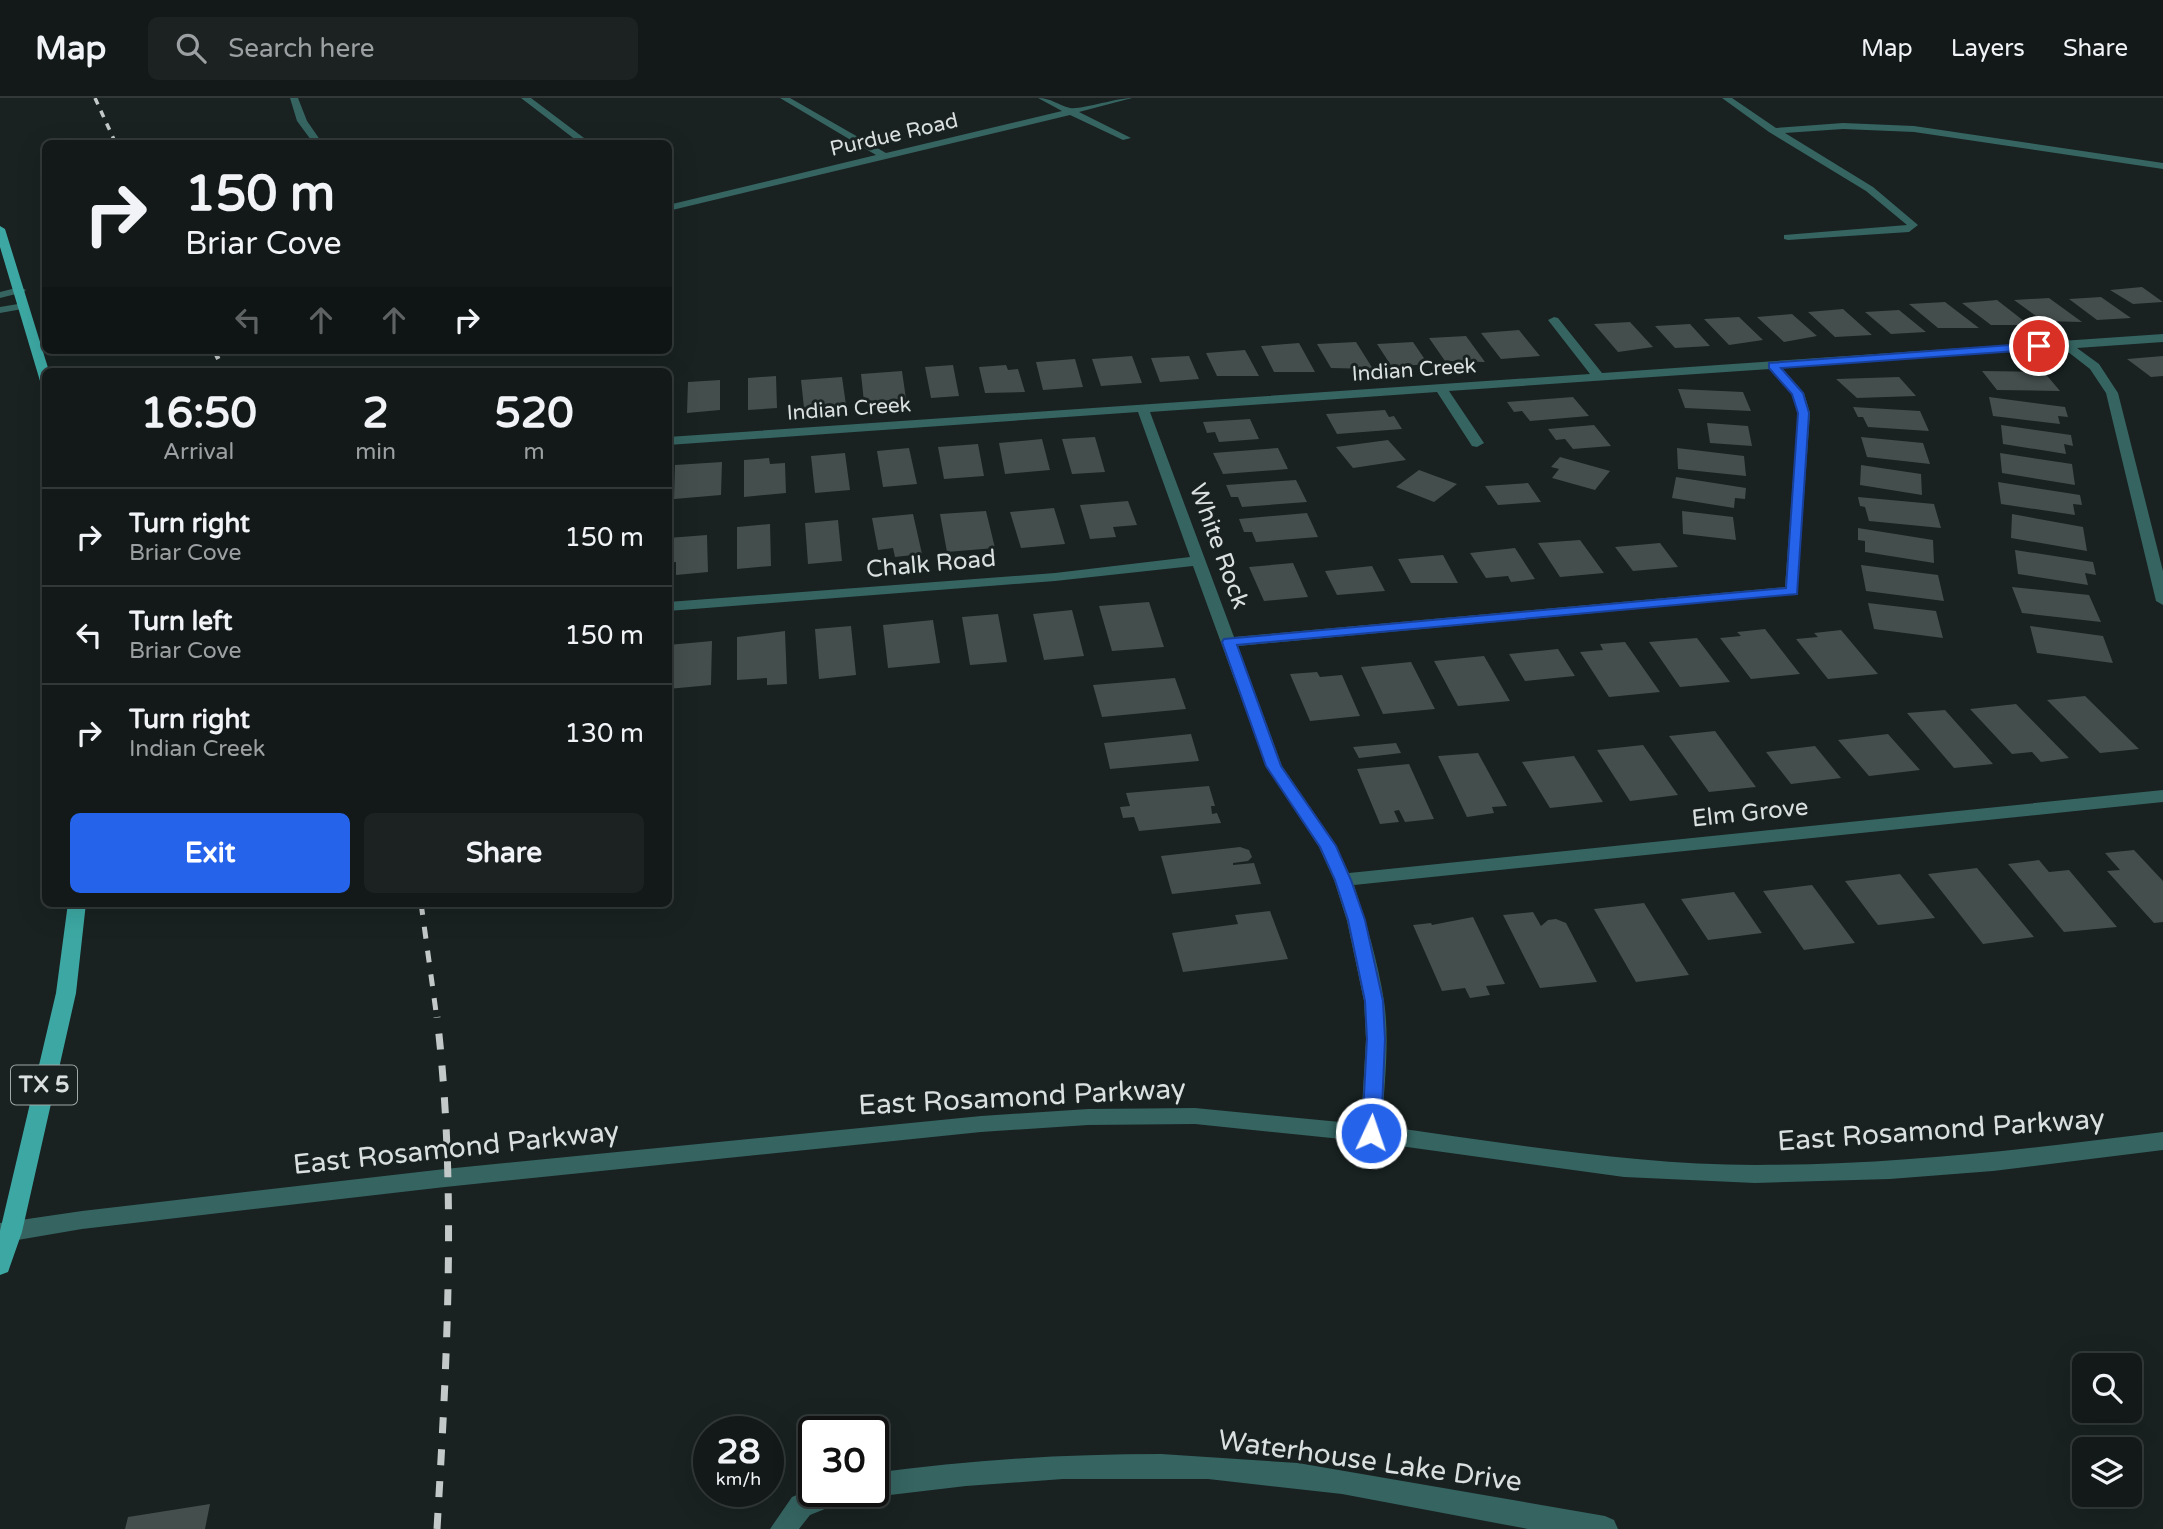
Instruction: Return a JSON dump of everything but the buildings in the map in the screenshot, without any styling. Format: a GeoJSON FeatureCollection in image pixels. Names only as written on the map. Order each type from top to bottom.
{"type":"FeatureCollection","features":[{"type":"Feature","properties":{"kind":"main road"},"geometry":{"type":"LineString","coordinates":[[0,229],[42,368]]}},
{"type":"Feature","properties":{"kind":"main road","name":"TX 5"},"geometry":{"type":"LineString","coordinates":[[0,1265],[5,1233],[66,993],[77,907]]}},
{"type":"Feature","properties":{"kind":"street"},"geometry":{"type":"LineString","coordinates":[[294,98],[302,121],[316,140]]}},
{"type":"Feature","properties":{"kind":"street"},"geometry":{"type":"LineString","coordinates":[[525,98],[583,140]]}},
{"type":"Feature","properties":{"kind":"street"},"geometry":{"type":"LineString","coordinates":[[784,98],[886,158]]}},
{"type":"Feature","properties":{"kind":"street"},"geometry":{"type":"LineString","coordinates":[[1042,98],[1126,138]]}},
{"type":"Feature","properties":{"kind":"street","name":"Purdue Road"},"geometry":{"type":"LineString","coordinates":[[674,207],[1128,98]]}},
{"type":"Feature","properties":{"kind":"street"},"geometry":{"type":"LineString","coordinates":[[1726,98],[1829,163],[1913,225],[1909,229],[1788,237]]}},
{"type":"Feature","properties":{"kind":"street"},"geometry":{"type":"LineString","coordinates":[[1775,131],[1843,126],[1914,129],[2163,166]]}},
{"type":"Feature","properties":{"kind":"street"},"geometry":{"type":"LineString","coordinates":[[0,295],[20,290]]}},
{"type":"Feature","properties":{"kind":"street"},"geometry":{"type":"LineString","coordinates":[[0,310],[24,306]]}},
{"type":"Feature","properties":{"kind":"street"},"geometry":{"type":"LineString","coordinates":[[1554,320],[1599,377]]}},
{"type":"Feature","properties":{"kind":"street","name":"Indian Creek"},"geometry":{"type":"LineString","coordinates":[[672,441],[2163,338]]}},
{"type":"Feature","properties":{"kind":"street"},"geometry":{"type":"LineString","coordinates":[[2066,345],[2095,368],[2112,393],[2163,601]]}},
{"type":"Feature","properties":{"kind":"street"},"geometry":{"type":"LineString","coordinates":[[1229,642],[1792,592],[1804,413],[1798,393],[1773,365]]}},
{"type":"Feature","properties":{"kind":"street"},"geometry":{"type":"LineString","coordinates":[[1440,387],[1477,443]]}},
{"type":"Feature","properties":{"kind":"street","name":"White Rock"},"geometry":{"type":"LineString","coordinates":[[1143,409],[1273,766],[1328,846],[1343,880],[1368,965],[1374,1001],[1376,1039],[1371,1133]]}},
{"type":"Feature","properties":{"kind":"street","name":"Chalk Road"},"geometry":{"type":"LineString","coordinates":[[672,607],[1055,577],[1197,561]]}},
{"type":"Feature","properties":{"kind":"street","name":"Elm Grove"},"geometry":{"type":"LineString","coordinates":[[1343,880],[2163,796]]}},
{"type":"Feature","properties":{"kind":"street","name":"East Rosamond Parkway"},"geometry":{"type":"LineString","coordinates":[[5,1233],[82,1220],[445,1178],[981,1124],[1088,1117],[1195,1116],[1371,1133],[1624,1168],[1755,1174],[1890,1170],[1993,1162],[2163,1141]]}},
{"type":"Feature","properties":{"kind":"street","name":"Waterhouse Lake Drive"},"geometry":{"type":"LineString","coordinates":[[889,1482],[924,1477],[1021,1470],[1142,1466],[1254,1470],[1383,1489],[1605,1529]]}},
{"type":"Feature","properties":{"kind":"street"},"geometry":{"type":"LineString","coordinates":[[783,1529],[800,1507]]}},
{"type":"Feature","properties":{"kind":"railway"},"geometry":{"type":"LineString","coordinates":[[95,98],[114,140]]}},
{"type":"Feature","properties":{"kind":"railway"},"geometry":{"type":"LineString","coordinates":[[216,354],[223,368]]}},
{"type":"Feature","properties":{"kind":"railway"},"geometry":{"type":"LineString","coordinates":[[422,907],[437,1019]]}},
{"type":"Feature","properties":{"kind":"railway"},"geometry":{"type":"LineString","coordinates":[[437,1017],[447,1144],[448,1273],[437,1529]]}},
{"type":"Feature","properties":{"kind":"route"},"geometry":{"type":"LineString","coordinates":[[1371,1133],[1376,1039],[1374,1001],[1356,920],[1328,846],[1273,766],[1229,642],[1792,592],[1804,413],[1798,393],[1773,365],[2039,346]]}}]}
